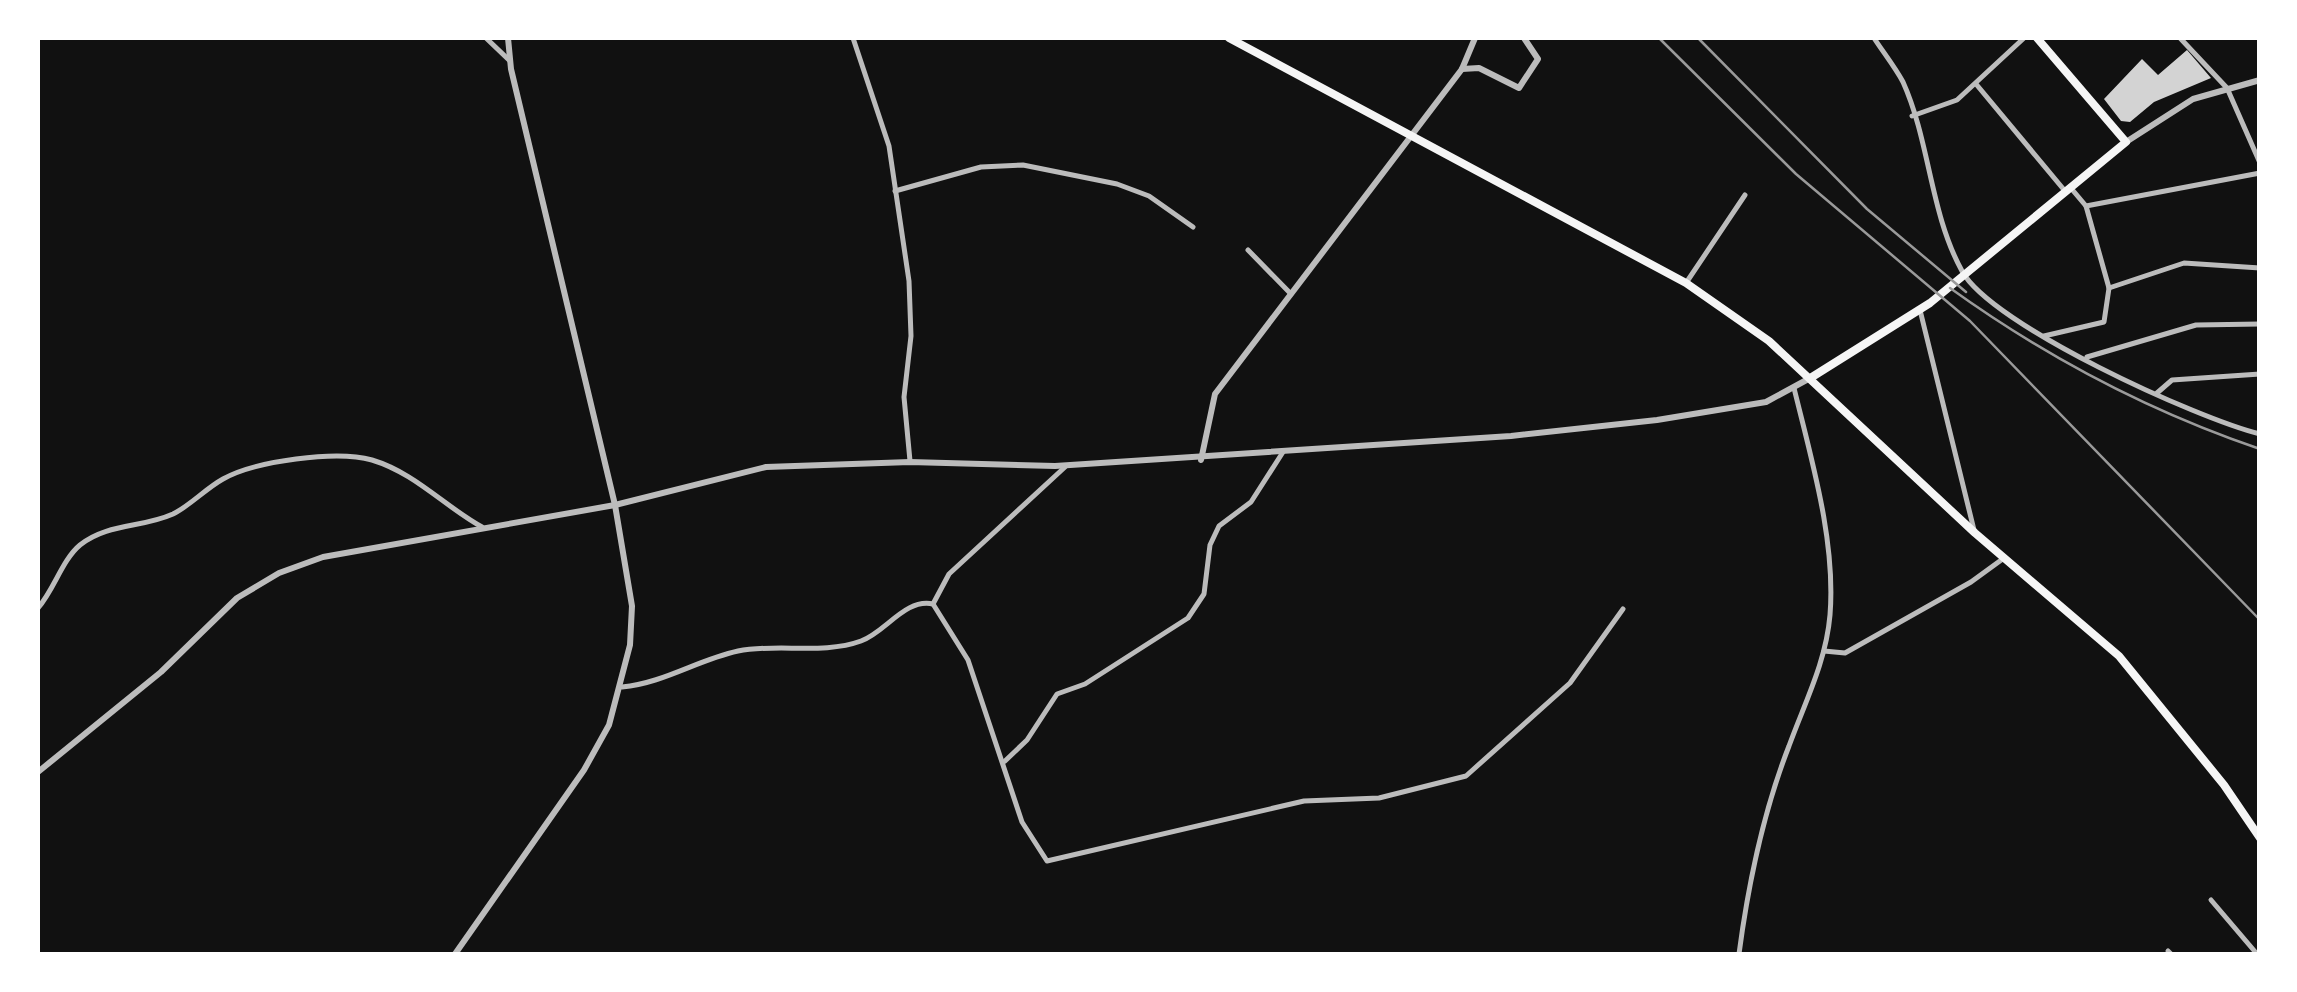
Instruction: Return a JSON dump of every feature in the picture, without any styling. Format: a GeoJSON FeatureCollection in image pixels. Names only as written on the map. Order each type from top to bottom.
{"type":"FeatureCollection","features":[{"type":"Feature","properties":{"kind":"main road"},"geometry":{"type":"LineString","coordinates":[[1229,38],[1686,284],[1812,377],[1975,534],[2136,673],[2260,838]]}},
{"type":"Feature","properties":{"kind":"main road"},"geometry":{"type":"LineString","coordinates":[[1812,377],[1920,310],[2126,142],[2037,38]]}},
{"type":"Feature","properties":{"kind":"street"},"geometry":{"type":"LineString","coordinates":[[486,38],[510,61]]}},
{"type":"Feature","properties":{"kind":"street"},"geometry":{"type":"LineString","coordinates":[[455,954],[584,770],[609,726],[622,687],[632,606],[615,505],[510,61],[508,38]]}},
{"type":"Feature","properties":{"kind":"street"},"geometry":{"type":"LineString","coordinates":[[853,38],[889,146],[909,280],[911,336],[904,397],[910,462]]}},
{"type":"Feature","properties":{"kind":"street"},"geometry":{"type":"LineString","coordinates":[[1201,460],[1215,394],[1462,69],[1475,38]]}},
{"type":"Feature","properties":{"kind":"street"},"geometry":{"type":"LineString","coordinates":[[1468,51],[1479,68],[1510,87],[1519,88],[1538,59],[1524,38]]}},
{"type":"Feature","properties":{"kind":"street"},"geometry":{"type":"LineString","coordinates":[[1874,38],[1903,83],[1962,273],[2006,314],[2084,358],[2157,393],[2260,434]]}},
{"type":"Feature","properties":{"kind":"street"},"geometry":{"type":"LineString","coordinates":[[1912,116],[1950,104],[2024,38]]}},
{"type":"Feature","properties":{"kind":"street"},"geometry":{"type":"LineString","coordinates":[[2180,38],[2227,88],[2260,163]]}},
{"type":"Feature","properties":{"kind":"street"},"geometry":{"type":"LineString","coordinates":[[1462,69],[1479,68]]}},
{"type":"Feature","properties":{"kind":"street"},"geometry":{"type":"LineString","coordinates":[[2126,142],[2193,98],[2260,80]]}},
{"type":"Feature","properties":{"kind":"street"},"geometry":{"type":"LineString","coordinates":[[1976,84],[2086,206],[2110,288],[2104,322],[2044,336]]}},
{"type":"Feature","properties":{"kind":"street"},"geometry":{"type":"LineString","coordinates":[[894,190],[981,167],[1023,165],[1116,184],[1150,196],[1193,227]]}},
{"type":"Feature","properties":{"kind":"street"},"geometry":{"type":"LineString","coordinates":[[2086,206],[2260,173]]}},
{"type":"Feature","properties":{"kind":"street"},"geometry":{"type":"LineString","coordinates":[[1686,284],[1745,196]]}},
{"type":"Feature","properties":{"kind":"street"},"geometry":{"type":"LineString","coordinates":[[1248,250],[1291,294]]}},
{"type":"Feature","properties":{"kind":"street"},"geometry":{"type":"LineString","coordinates":[[2110,288],[2184,263],[2260,268]]}},
{"type":"Feature","properties":{"kind":"street"},"geometry":{"type":"LineString","coordinates":[[1920,310],[1975,534]]}},
{"type":"Feature","properties":{"kind":"street"},"geometry":{"type":"LineString","coordinates":[[2084,358],[2196,325],[2260,324]]}},
{"type":"Feature","properties":{"kind":"street"},"geometry":{"type":"LineString","coordinates":[[2157,393],[2172,380],[2260,374]]}},
{"type":"Feature","properties":{"kind":"street"},"geometry":{"type":"LineString","coordinates":[[38,772],[161,672],[237,598],[279,573],[323,557],[615,505],[766,467],[910,462],[1068,466],[1201,460],[1657,420],[1766,402],[1812,377]]}},
{"type":"Feature","properties":{"kind":"street"},"geometry":{"type":"LineString","coordinates":[[1739,954],[1788,748],[1819,676],[1831,613],[1820,482],[1794,388]]}},
{"type":"Feature","properties":{"kind":"street"},"geometry":{"type":"LineString","coordinates":[[1005,762],[1027,740],[1057,694],[1085,684],[1188,618],[1204,594],[1210,545],[1219,526],[1251,502],[1282,452]]}},
{"type":"Feature","properties":{"kind":"street"},"geometry":{"type":"LineString","coordinates":[[38,608],[75,549],[85,541],[105,530],[173,514],[223,479],[266,465],[346,456],[370,460],[412,478],[482,527]]}},
{"type":"Feature","properties":{"kind":"street"},"geometry":{"type":"LineString","coordinates":[[934,604],[948,574],[1068,466]]}},
{"type":"Feature","properties":{"kind":"street"},"geometry":{"type":"LineString","coordinates":[[1824,650],[1845,653],[1971,582],[2005,557]]}},
{"type":"Feature","properties":{"kind":"street"},"geometry":{"type":"LineString","coordinates":[[622,687],[670,678],[698,663],[741,650],[861,642],[912,606],[922,602],[934,604],[968,660],[1022,822],[1047,861],[1304,802],[1379,798],[1441,786],[1466,776],[1570,683],[1623,609]]}},
{"type":"Feature","properties":{"kind":"street"},"geometry":{"type":"LineString","coordinates":[[2211,900],[2257,954]]}},
{"type":"Feature","properties":{"kind":"building"},"geometry":{"type":"Polygon","coordinates":[[[2187,50],[2211,78],[2154,102],[2130,122],[2121,121],[2104,99],[2142,59],[2158,75],[2187,50]]]}},
{"type":"Feature","properties":{"kind":"railway"},"geometry":{"type":"LineString","coordinates":[[1659,38],[1796,174],[1970,321],[2260,620]]}},
{"type":"Feature","properties":{"kind":"railway"},"geometry":{"type":"LineString","coordinates":[[1698,38],[1867,209],[1966,292]]}},
{"type":"Feature","properties":{"kind":"railway"},"geometry":{"type":"LineString","coordinates":[[1950,288],[2023,337],[2099,380],[2178,418],[2260,449]]}}]}
